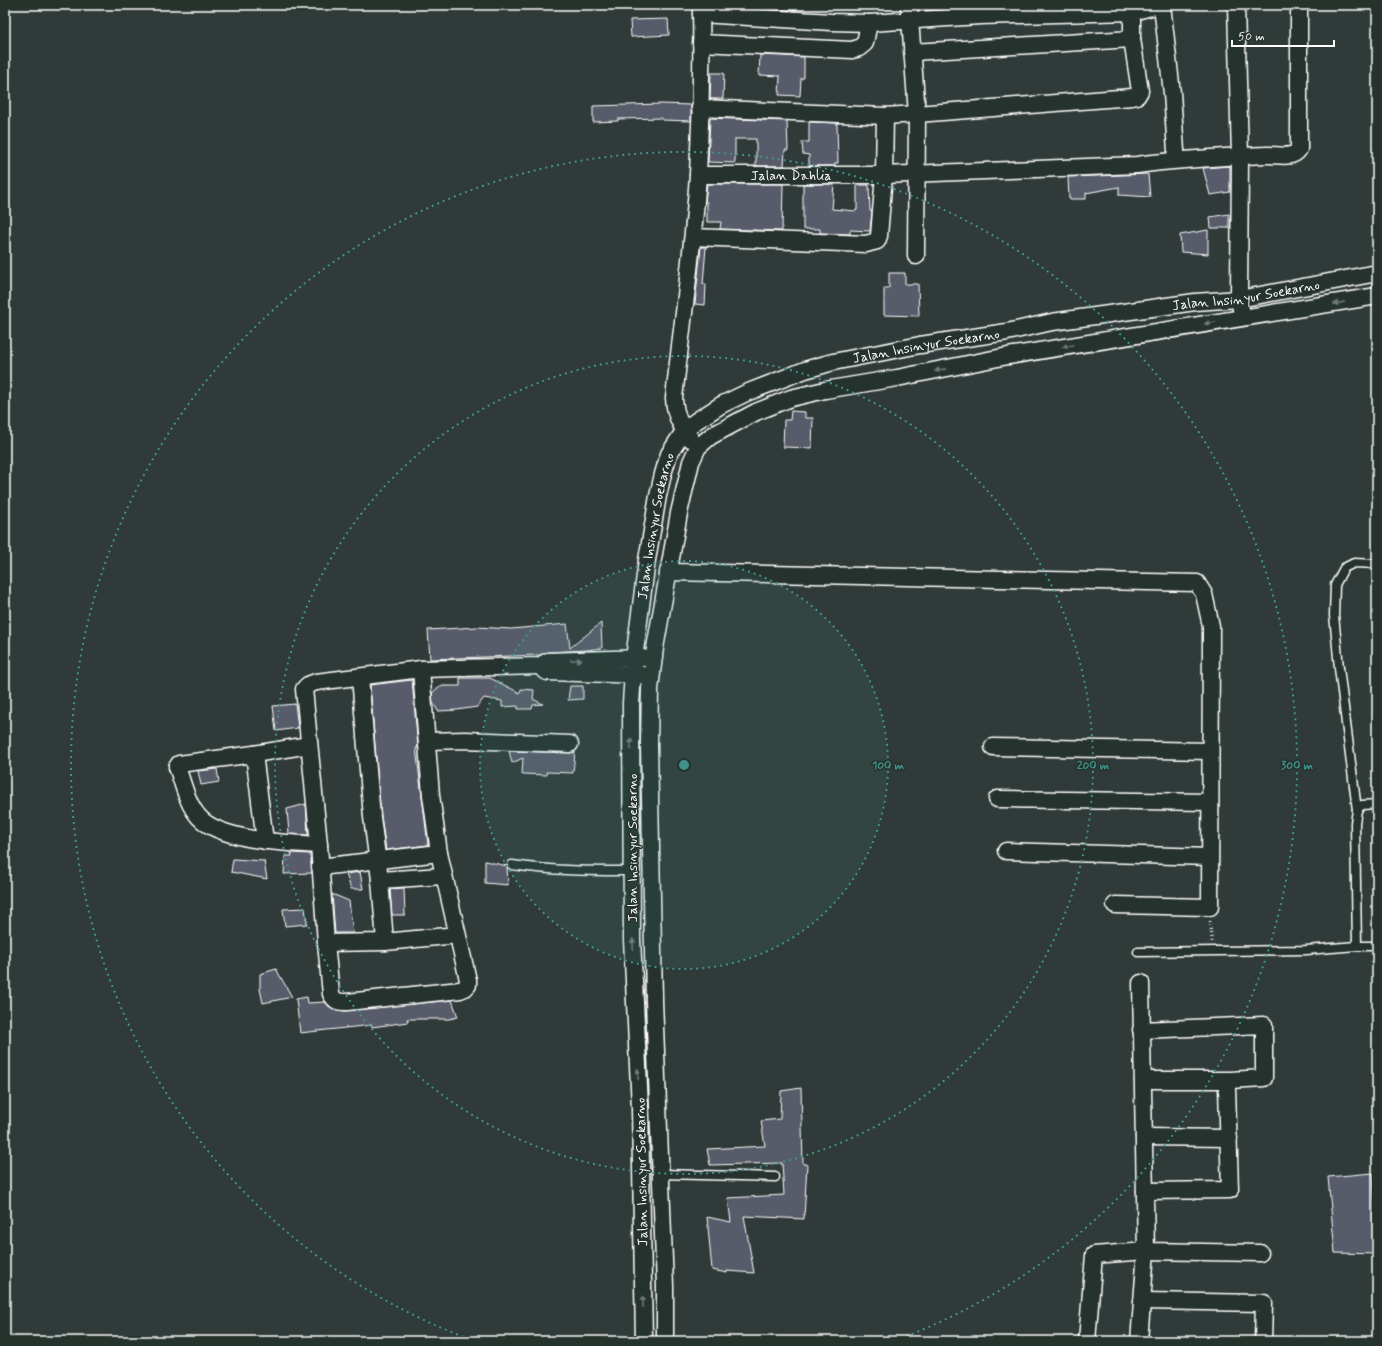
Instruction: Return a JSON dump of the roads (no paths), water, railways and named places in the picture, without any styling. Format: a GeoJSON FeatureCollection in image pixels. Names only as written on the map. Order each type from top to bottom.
{"type":"FeatureCollection","features":[{"type":"Feature","properties":{"kind":"street"},"geometry":{"type":"LineString","coordinates":[[698,447],[684,431],[678,421],[674,398],[693,237],[698,175],[701,10],[832,22],[869,23],[910,12],[988,16],[1132,12],[1161,5],[1172,93],[1176,151],[1174,160]]}},
{"type":"Feature","properties":{"kind":"street"},"geometry":{"type":"LineString","coordinates":[[1236,5],[1240,156],[1239,298],[1243,317]]}},
{"type":"Feature","properties":{"kind":"street","name":"Jalan Dahlia"},"geometry":{"type":"LineString","coordinates":[[698,175],[918,174],[1137,165],[1174,160],[1268,154],[1293,156],[1297,153],[1298,149],[1299,5]]}},
{"type":"Feature","properties":{"kind":"street"},"geometry":{"type":"LineString","coordinates":[[910,12],[918,114],[916,256]]}},
{"type":"Feature","properties":{"kind":"street"},"geometry":{"type":"LineString","coordinates":[[700,108],[885,116],[1136,96],[1140,91],[1132,39],[1132,12]]}},
{"type":"Feature","properties":{"kind":"street"},"geometry":{"type":"LineString","coordinates":[[701,43],[852,50],[859,48],[865,43],[869,23]]}},
{"type":"Feature","properties":{"kind":"street"},"geometry":{"type":"LineString","coordinates":[[912,52],[1132,39]]}},
{"type":"Feature","properties":{"kind":"street"},"geometry":{"type":"LineString","coordinates":[[693,237],[871,243],[877,241],[879,236],[884,175],[885,116]]}},
{"type":"Feature","properties":{"kind":"street","name":"Jalan Insinyur Soekarno"},"geometry":{"type":"LineString","coordinates":[[644,1341],[640,1108],[632,939],[632,675],[647,560],[663,474],[669,454],[684,431],[696,421],[746,393],[805,370],[833,362],[1091,316],[1195,302],[1239,298],[1377,273]]}},
{"type":"Feature","properties":{"kind":"street","name":"Jalan Insinyur Soekarno"},"geometry":{"type":"LineString","coordinates":[[665,1341],[665,1286],[654,992],[649,744],[650,689],[668,572],[686,480],[691,462],[698,447],[711,436],[756,412],[791,398],[1008,356],[1377,296]]}},
{"type":"Feature","properties":{"kind":"street"},"geometry":{"type":"LineString","coordinates":[[1091,316],[1093,342]]}},
{"type":"Feature","properties":{"kind":"street"},"geometry":{"type":"LineString","coordinates":[[833,362],[839,388]]}},
{"type":"Feature","properties":{"kind":"street"},"geometry":{"type":"LineString","coordinates":[[668,572],[1197,583],[1204,594],[1211,626],[1210,907],[1115,905]]}},
{"type":"Feature","properties":{"kind":"street"},"geometry":{"type":"LineString","coordinates":[[421,669],[428,741],[431,795],[439,853],[468,985],[465,988],[453,991],[341,1002],[335,1000],[332,994],[326,943],[319,845],[304,689],[308,685],[316,682],[421,669],[538,666],[548,661],[654,658]]}},
{"type":"Feature","properties":{"kind":"street"},"geometry":{"type":"LineString","coordinates":[[538,666],[547,672],[652,675]]}},
{"type":"Feature","properties":{"kind":"street"},"geometry":{"type":"LineString","coordinates":[[360,677],[372,817],[380,880],[385,942]]}},
{"type":"Feature","properties":{"kind":"street"},"geometry":{"type":"LineString","coordinates":[[428,741],[465,740],[570,744]]}},
{"type":"Feature","properties":{"kind":"street"},"geometry":{"type":"LineString","coordinates":[[309,744],[254,754],[179,764],[178,767],[188,799],[198,817],[207,825],[221,831],[265,841],[319,845]]}},
{"type":"Feature","properties":{"kind":"street"},"geometry":{"type":"LineString","coordinates":[[993,747],[1210,751]]}},
{"type":"Feature","properties":{"kind":"street"},"geometry":{"type":"LineString","coordinates":[[254,754],[265,841]]}},
{"type":"Feature","properties":{"kind":"street"},"geometry":{"type":"LineString","coordinates":[[997,799],[1210,802]]}},
{"type":"Feature","properties":{"kind":"street"},"geometry":{"type":"LineString","coordinates":[[1006,851],[1210,857]]}},
{"type":"Feature","properties":{"kind":"street"},"geometry":{"type":"LineString","coordinates":[[320,867],[439,853]]}},
{"type":"Feature","properties":{"kind":"street"},"geometry":{"type":"LineString","coordinates":[[380,880],[443,876]]}},
{"type":"Feature","properties":{"kind":"street"},"geometry":{"type":"LineString","coordinates":[[326,943],[385,942],[457,935]]}},
{"type":"Feature","properties":{"kind":"street"},"geometry":{"type":"LineString","coordinates":[[1139,1341],[1146,1251],[1141,983]]}},
{"type":"Feature","properties":{"kind":"street"},"geometry":{"type":"LineString","coordinates":[[635,992],[654,992]]}},
{"type":"Feature","properties":{"kind":"street"},"geometry":{"type":"LineString","coordinates":[[1141,1030],[1264,1025],[1264,1078],[1230,1080],[1142,1080]]}},
{"type":"Feature","properties":{"kind":"street"},"geometry":{"type":"LineString","coordinates":[[1145,1191],[1230,1190],[1227,1088]]}},
{"type":"Feature","properties":{"kind":"street"},"geometry":{"type":"LineString","coordinates":[[1144,1137],[1229,1138]]}},
{"type":"Feature","properties":{"kind":"street"},"geometry":{"type":"LineString","coordinates":[[1087,1341],[1094,1255],[1146,1251],[1260,1253]]}},
{"type":"Feature","properties":{"kind":"street"},"geometry":{"type":"LineString","coordinates":[[1142,1301],[1264,1303],[1263,1341]]}},
{"type":"Feature","properties":{"kind":"lane"},"geometry":{"type":"LineString","coordinates":[[1357,946],[1355,823],[1357,810],[1338,660],[1334,615],[1335,585],[1344,568],[1354,563],[1377,564]]}},
{"type":"Feature","properties":{"kind":"lane"},"geometry":{"type":"LineString","coordinates":[[1357,810],[1362,805],[1377,804]]}},
{"type":"Feature","properties":{"kind":"lane"},"geometry":{"type":"LineString","coordinates":[[512,865],[546,869],[632,871]]}},
{"type":"Feature","properties":{"kind":"lane"},"geometry":{"type":"LineString","coordinates":[[1138,952],[1306,950],[1377,946]]}},
{"type":"Feature","properties":{"kind":"lane"},"geometry":{"type":"LineString","coordinates":[[661,1174],[775,1177]]}}]}
